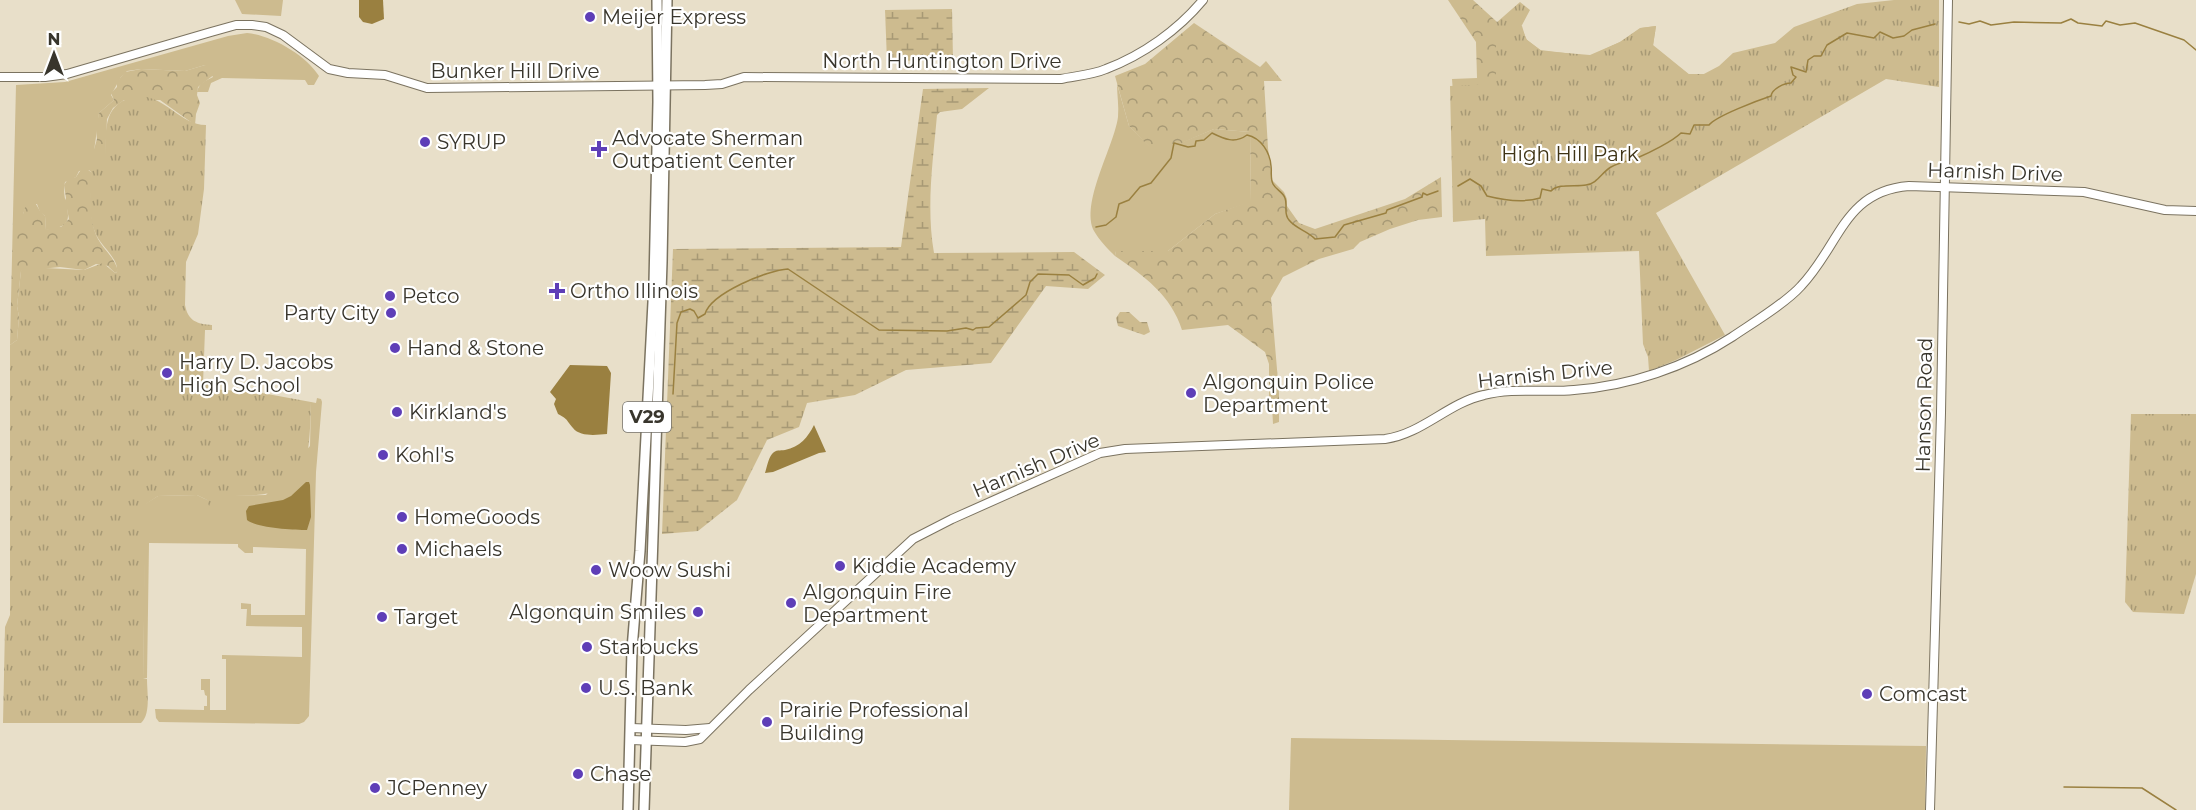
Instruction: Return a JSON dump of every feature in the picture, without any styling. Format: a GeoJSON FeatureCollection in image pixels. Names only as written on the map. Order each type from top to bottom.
{"type":"FeatureCollection","features":[{"type":"Feature","properties":{"kind":"main road","name":"V29"},"geometry":{"type":"LineString","coordinates":[[644,810],[662,274],[662,86],[657,0]]}},
{"type":"Feature","properties":{"kind":"main road","name":"V29"},"geometry":{"type":"LineString","coordinates":[[628,810],[632,649],[640,551],[667,0]]}},
{"type":"Feature","properties":{"kind":"street","name":"North Huntington Drive"},"geometry":{"type":"LineString","coordinates":[[662,86],[722,84],[744,77],[1060,79],[1104,70],[1134,56],[1168,34],[1203,0]]}},
{"type":"Feature","properties":{"kind":"street","name":"Hanson Road"},"geometry":{"type":"LineString","coordinates":[[1930,810],[1948,0]]}},
{"type":"Feature","properties":{"kind":"street","name":"Bunker Hill Drive"},"geometry":{"type":"LineString","coordinates":[[0,77],[45,77],[67,74],[236,25],[252,25],[266,27],[283,35],[328,69],[348,73],[385,75],[427,88],[662,86]]}},
{"type":"Feature","properties":{"kind":"street","name":"Harnish Drive"},"geometry":{"type":"LineString","coordinates":[[631,740],[700,740],[710,728],[913,539],[1091,456],[1125,449],[1395,437],[1406,435],[1462,402],[1484,394],[1575,390],[1646,377],[1717,346],[1799,289],[1816,269],[1858,206],[1872,195],[1899,187],[2084,192],[2165,210],[2196,211]]}},
{"type":"Feature","properties":{"kind":"street"},"geometry":{"type":"LineString","coordinates":[[631,728],[686,730],[710,728]]}},
{"type":"Feature","properties":{"kind":"green space"},"geometry":{"type":"Polygon","coordinates":[[[235,0],[283,0],[281,16],[242,14],[235,0]]]}},
{"type":"Feature","properties":{"kind":"green space"},"geometry":{"type":"Polygon","coordinates":[[[1448,0],[1473,0],[1497,22],[1522,26],[1526,39],[1540,50],[1590,56],[1620,42],[1640,28],[1656,26],[1653,46],[1688,74],[1729,74],[1453,93],[1452,79],[1477,78],[1476,42],[1448,0]]]}},
{"type":"Feature","properties":{"kind":"green space","name":"High Hill Park"},"geometry":{"type":"Polygon","coordinates":[[[1894,0],[1939,0],[1939,87],[1886,79],[1656,213],[1725,335],[1676,360],[1649,371],[1648,357],[1643,344],[1639,251],[1486,256],[1485,219],[1453,222],[1450,86],[1496,84],[1496,23],[1520,2],[1530,10],[1521,27],[1527,40],[1542,51],[1590,55],[1620,42],[1641,28],[1656,26],[1653,45],[1690,75],[1702,75],[1719,66],[1733,53],[1775,43],[1794,27],[1857,4],[1894,0]]]}},
{"type":"Feature","properties":{"kind":"green space"},"geometry":{"type":"Polygon","coordinates":[[[952,9],[953,60],[887,61],[885,10],[952,9]]]}},
{"type":"Feature","properties":{"kind":"green space"},"geometry":{"type":"Polygon","coordinates":[[[1194,23],[1260,67],[1266,61],[1282,81],[1264,81],[1268,148],[1272,180],[1284,192],[1287,206],[1299,223],[1315,229],[1405,199],[1441,177],[1442,217],[1418,220],[1390,229],[1360,242],[1353,249],[1319,259],[1283,277],[1271,298],[1279,393],[1279,422],[1273,424],[1272,405],[1269,399],[1269,364],[1265,352],[1228,325],[1182,330],[1164,296],[1115,256],[1116,251],[1168,251],[1215,214],[1251,201],[1250,132],[1214,129],[1156,154],[1129,126],[1115,76],[1145,64],[1194,23]]]}},
{"type":"Feature","properties":{"kind":"green space"},"geometry":{"type":"Polygon","coordinates":[[[247,33],[277,42],[297,54],[319,76],[314,85],[308,85],[305,80],[222,78],[211,83],[208,92],[197,92],[201,84],[213,77],[205,65],[185,71],[141,69],[127,71],[111,95],[114,100],[99,113],[92,173],[89,170],[79,171],[76,177],[65,182],[68,219],[65,224],[46,230],[45,216],[40,212],[37,204],[27,204],[23,214],[13,214],[16,85],[65,82],[228,36],[247,33]]]}},
{"type":"Feature","properties":{"kind":"green space"},"geometry":{"type":"Polygon","coordinates":[[[205,65],[213,67],[215,74],[198,87],[197,95],[200,103],[195,125],[160,100],[124,100],[113,108],[107,119],[105,157],[92,156],[97,139],[99,113],[114,100],[111,93],[125,72],[141,69],[185,71],[205,65]]]}},
{"type":"Feature","properties":{"kind":"green space"},"geometry":{"type":"Polygon","coordinates":[[[1117,84],[1129,126],[1156,153],[1214,129],[1250,132],[1251,202],[1215,214],[1168,251],[1116,251],[1115,256],[1094,231],[1091,206],[1118,117],[1117,84]]]}},
{"type":"Feature","properties":{"kind":"green space"},"geometry":{"type":"Polygon","coordinates":[[[989,88],[962,109],[940,112],[937,115],[930,201],[934,253],[1074,252],[1105,275],[1088,289],[1046,286],[991,363],[906,370],[855,395],[807,403],[799,427],[767,440],[737,500],[698,531],[662,534],[673,249],[901,247],[923,89],[989,88]]]}},
{"type":"Feature","properties":{"kind":"green space"},"geometry":{"type":"Polygon","coordinates":[[[138,96],[148,97],[188,120],[206,125],[204,189],[198,234],[186,262],[185,305],[188,315],[194,321],[212,325],[212,330],[205,330],[203,384],[208,384],[208,389],[261,395],[262,393],[311,402],[308,451],[303,468],[296,480],[285,488],[247,496],[219,496],[219,506],[209,506],[207,500],[197,495],[158,496],[146,504],[143,679],[147,679],[148,702],[146,714],[141,723],[3,723],[5,627],[10,615],[10,345],[17,340],[19,317],[17,306],[21,271],[26,267],[84,270],[103,263],[115,273],[117,272],[115,262],[97,237],[92,223],[90,205],[92,156],[105,156],[107,126],[112,110],[127,99],[138,96]]]}},
{"type":"Feature","properties":{"kind":"green space"},"geometry":{"type":"Polygon","coordinates":[[[82,168],[92,173],[91,206],[95,231],[118,271],[115,273],[108,266],[96,264],[84,270],[60,267],[21,271],[17,306],[19,317],[17,340],[10,345],[13,214],[23,214],[27,201],[33,199],[45,216],[46,230],[61,227],[69,219],[67,209],[63,205],[66,198],[64,185],[68,179],[76,177],[82,168]]]}},
{"type":"Feature","properties":{"kind":"green space"},"geometry":{"type":"Polygon","coordinates":[[[1120,312],[1129,312],[1140,322],[1147,322],[1150,332],[1144,335],[1118,326],[1116,318],[1120,312]]]}},
{"type":"Feature","properties":{"kind":"green space"},"geometry":{"type":"Polygon","coordinates":[[[317,398],[322,402],[316,472],[309,716],[299,724],[159,722],[155,709],[204,710],[204,706],[207,706],[207,696],[204,690],[201,690],[201,679],[210,679],[210,710],[226,710],[226,659],[222,659],[222,655],[302,657],[302,627],[246,626],[247,609],[241,609],[241,603],[251,604],[251,615],[305,615],[306,549],[253,547],[253,553],[245,553],[238,547],[238,544],[149,543],[147,678],[143,679],[145,504],[158,496],[197,495],[219,506],[218,496],[266,495],[310,446],[311,402],[316,403],[317,398]]]}},
{"type":"Feature","properties":{"kind":"green space"},"geometry":{"type":"Polygon","coordinates":[[[2131,414],[2196,414],[2196,574],[2184,614],[2133,612],[2125,602],[2131,414]]]}},
{"type":"Feature","properties":{"kind":"green space"},"geometry":{"type":"Polygon","coordinates":[[[1291,738],[1926,746],[1925,810],[1289,810],[1291,738]]]}},
{"type":"Feature","properties":{"kind":"shaded area"},"geometry":{"type":"Polygon","coordinates":[[[359,0],[383,0],[384,19],[372,24],[363,22],[359,17],[359,0]]]}},
{"type":"Feature","properties":{"kind":"shaded area"},"geometry":{"type":"Polygon","coordinates":[[[570,365],[607,366],[611,373],[607,434],[580,433],[558,414],[554,404],[556,399],[550,392],[570,365]]]}},
{"type":"Feature","properties":{"kind":"shaded area"},"geometry":{"type":"Polygon","coordinates":[[[814,425],[826,452],[765,473],[774,452],[790,449],[799,444],[814,425]]]}},
{"type":"Feature","properties":{"kind":"shaded area"},"geometry":{"type":"Polygon","coordinates":[[[306,482],[310,485],[311,517],[307,530],[267,527],[247,520],[246,511],[249,506],[283,500],[306,482]]]}},
{"type":"Feature","properties":{"kind":"waterway"},"geometry":{"type":"LineString","coordinates":[[1959,22],[1969,24],[1980,21],[1991,25],[2014,22],[2061,23],[2071,19],[2078,23],[2102,26],[2106,21],[2120,25],[2135,23],[2184,40],[2196,50]]}},
{"type":"Feature","properties":{"kind":"waterway"},"geometry":{"type":"LineString","coordinates":[[1458,186],[1470,179],[1481,186],[1487,196],[1520,201],[1540,198],[1542,189],[1551,191],[1563,186],[1590,184],[1614,165],[1648,153],[1681,133],[1690,134],[1694,125],[1709,125],[1729,113],[1771,96],[1776,89],[1791,83],[1796,77],[1791,67],[1806,72],[1808,60],[1814,56],[1821,56],[1827,45],[1847,33],[1874,38],[1880,32],[1893,38],[1935,24]]}},
{"type":"Feature","properties":{"kind":"waterway"},"geometry":{"type":"LineString","coordinates":[[1096,227],[1106,225],[1116,217],[1119,204],[1129,200],[1140,187],[1151,183],[1171,158],[1174,143],[1188,147],[1195,146],[1196,141],[1204,140],[1212,133],[1234,140],[1247,135],[1257,139],[1264,146],[1269,156],[1273,184],[1285,198],[1287,217],[1295,226],[1315,239],[1335,237],[1344,225],[1386,213],[1387,210],[1422,197],[1423,193],[1427,195],[1438,191]]}},
{"type":"Feature","properties":{"kind":"waterway"},"geometry":{"type":"LineString","coordinates":[[673,394],[677,323],[681,312],[690,309],[698,318],[705,314],[709,306],[718,298],[729,291],[755,278],[779,270],[788,269],[879,330],[947,331],[989,327],[1026,295],[1030,282],[1038,274],[1069,275],[1083,285],[1095,278],[1097,274]]}},
{"type":"Feature","properties":{"kind":"waterway"},"geometry":{"type":"LineString","coordinates":[[2064,787],[2142,788],[2176,810]]}},
{"type":"Feature","properties":{"kind":"place","name":"Meijer Express"},"geometry":{"type":"Point","coordinates":[590,17]}},
{"type":"Feature","properties":{"kind":"place","name":"SYRUP"},"geometry":{"type":"Point","coordinates":[425,142]}},
{"type":"Feature","properties":{"kind":"place","name":"Advocate Sherman Outpatient Center"},"geometry":{"type":"Point","coordinates":[599,149]}},
{"type":"Feature","properties":{"kind":"place","name":"Ortho Illinois"},"geometry":{"type":"Point","coordinates":[557,291]}},
{"type":"Feature","properties":{"kind":"place","name":"Petco"},"geometry":{"type":"Point","coordinates":[390,296]}},
{"type":"Feature","properties":{"kind":"place","name":"Party City"},"geometry":{"type":"Point","coordinates":[391,313]}},
{"type":"Feature","properties":{"kind":"place","name":"Hand & Stone"},"geometry":{"type":"Point","coordinates":[395,348]}},
{"type":"Feature","properties":{"kind":"place","name":"Harry D. Jacobs High School"},"geometry":{"type":"Point","coordinates":[167,373]}},
{"type":"Feature","properties":{"kind":"place","name":"Algonquin Police Department"},"geometry":{"type":"Point","coordinates":[1191,393]}},
{"type":"Feature","properties":{"kind":"place","name":"Kirkland's"},"geometry":{"type":"Point","coordinates":[397,412]}},
{"type":"Feature","properties":{"kind":"place","name":"Kohl's"},"geometry":{"type":"Point","coordinates":[383,455]}},
{"type":"Feature","properties":{"kind":"place","name":"HomeGoods"},"geometry":{"type":"Point","coordinates":[402,517]}},
{"type":"Feature","properties":{"kind":"place","name":"Michaels"},"geometry":{"type":"Point","coordinates":[402,549]}},
{"type":"Feature","properties":{"kind":"place","name":"Kiddie Academy"},"geometry":{"type":"Point","coordinates":[840,566]}},
{"type":"Feature","properties":{"kind":"place","name":"Woow Sushi"},"geometry":{"type":"Point","coordinates":[596,570]}},
{"type":"Feature","properties":{"kind":"place","name":"Algonquin Fire Department"},"geometry":{"type":"Point","coordinates":[791,603]}},
{"type":"Feature","properties":{"kind":"place","name":"Algonquin Smiles"},"geometry":{"type":"Point","coordinates":[698,612]}},
{"type":"Feature","properties":{"kind":"place","name":"Target"},"geometry":{"type":"Point","coordinates":[382,617]}},
{"type":"Feature","properties":{"kind":"place","name":"Starbucks"},"geometry":{"type":"Point","coordinates":[587,647]}},
{"type":"Feature","properties":{"kind":"place","name":"U.S. Bank"},"geometry":{"type":"Point","coordinates":[586,688]}},
{"type":"Feature","properties":{"kind":"place","name":"Comcast"},"geometry":{"type":"Point","coordinates":[1867,694]}},
{"type":"Feature","properties":{"kind":"place","name":"Prairie Professional Building"},"geometry":{"type":"Point","coordinates":[767,722]}},
{"type":"Feature","properties":{"kind":"place","name":"Chase"},"geometry":{"type":"Point","coordinates":[578,774]}},
{"type":"Feature","properties":{"kind":"place","name":"JCPenney"},"geometry":{"type":"Point","coordinates":[375,788]}}]}
